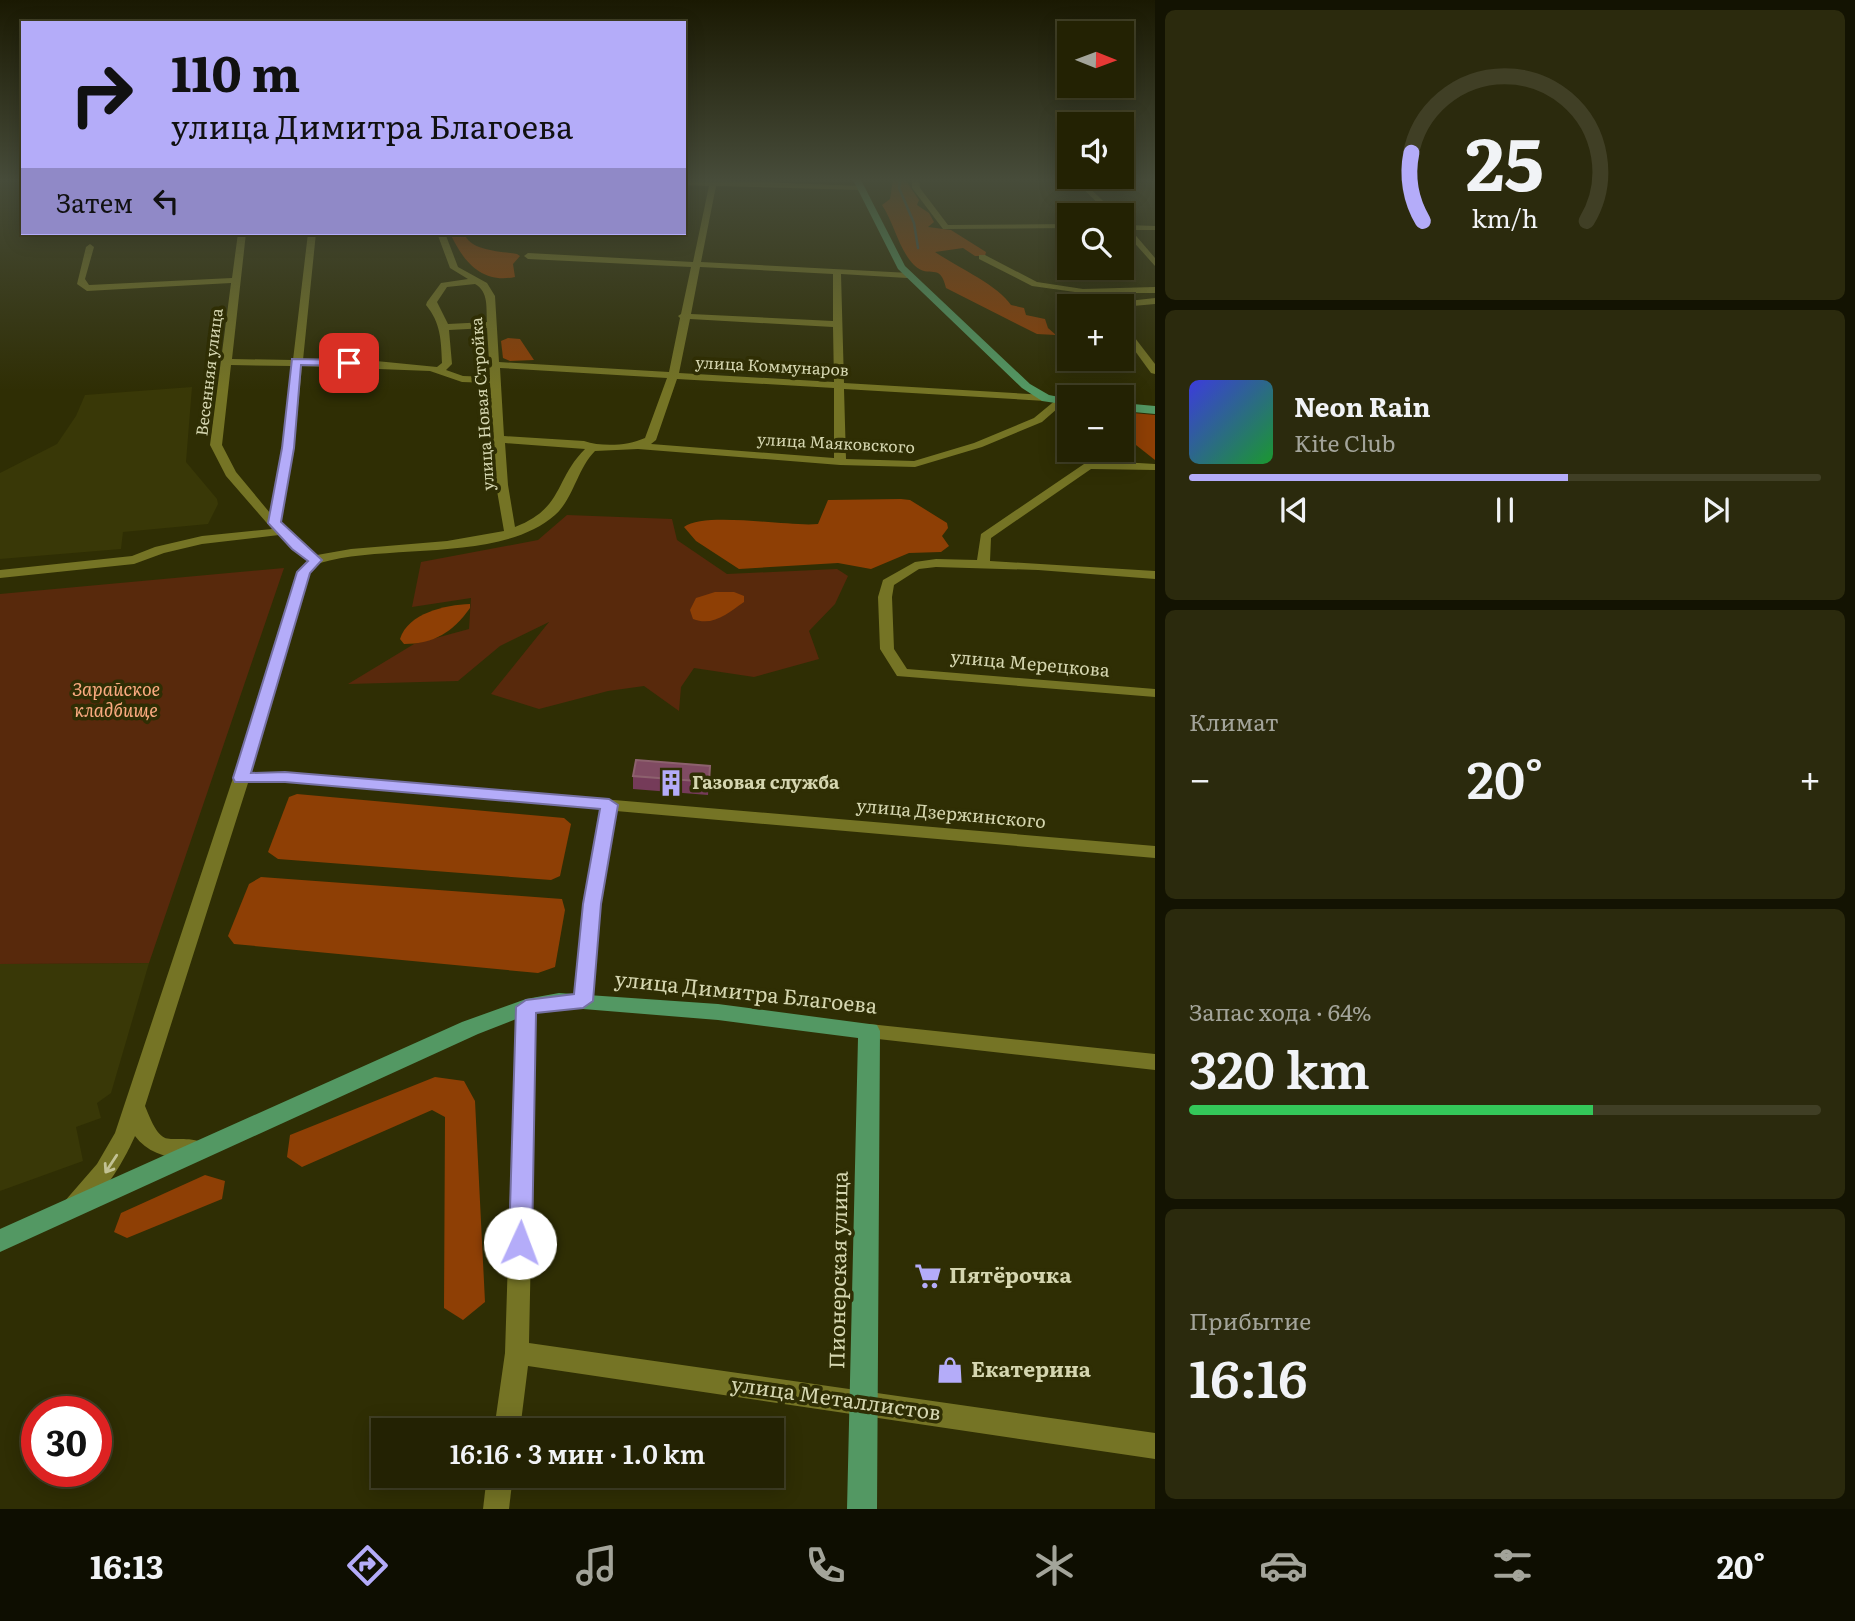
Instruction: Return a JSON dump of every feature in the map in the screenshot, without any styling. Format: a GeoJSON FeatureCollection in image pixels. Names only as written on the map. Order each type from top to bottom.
{"type":"FeatureCollection","features":[{"type":"Feature","properties":{"kind":"main road"},"geometry":{"type":"LineString","coordinates":[[894,250],[907,275],[1026,386],[1046,398],[1057,400]]}},
{"type":"Feature","properties":{"kind":"main road"},"geometry":{"type":"LineString","coordinates":[[1134,408],[1155,410]]}},
{"type":"Feature","properties":{"kind":"main road","name":"улица Димитра Благоева"},"geometry":{"type":"LineString","coordinates":[[0,1241],[470,1028],[526,1007],[559,1001],[583,1001],[718,1012],[869,1031]]}},
{"type":"Feature","properties":{"kind":"main road","name":"Пионерская улица"},"geometry":{"type":"LineString","coordinates":[[862,1509],[869,1031]]}},
{"type":"Feature","properties":{"kind":"street"},"geometry":{"type":"LineString","coordinates":[[89,250],[81,284],[93,289],[237,280]]}},
{"type":"Feature","properties":{"kind":"street","name":"Весенняя улица"},"geometry":{"type":"LineString","coordinates":[[240,250],[217,452],[221,463],[297,547],[316,560]]}},
{"type":"Feature","properties":{"kind":"street"},"geometry":{"type":"LineString","coordinates":[[0,574],[134,560],[202,540],[279,527],[310,250]]}},
{"type":"Feature","properties":{"kind":"street"},"geometry":{"type":"LineString","coordinates":[[446,250],[449,261],[476,281]]}},
{"type":"Feature","properties":{"kind":"street"},"geometry":{"type":"LineString","coordinates":[[643,443],[673,376],[697,250]]}},
{"type":"Feature","properties":{"kind":"street"},"geometry":{"type":"LineString","coordinates":[[528,256],[907,275]]}},
{"type":"Feature","properties":{"kind":"street"},"geometry":{"type":"LineString","coordinates":[[982,257],[1035,284],[1077,290],[1155,290]]}},
{"type":"Feature","properties":{"kind":"street"},"geometry":{"type":"LineString","coordinates":[[836,271],[841,462]]}},
{"type":"Feature","properties":{"kind":"street"},"geometry":{"type":"LineString","coordinates":[[439,370],[447,364],[444,327],[441,314],[431,305],[440,287],[476,281]]}},
{"type":"Feature","properties":{"kind":"street","name":"улица Новая Стройка"},"geometry":{"type":"LineString","coordinates":[[476,281],[488,289],[490,296],[502,485],[510,532]]}},
{"type":"Feature","properties":{"kind":"street"},"geometry":{"type":"LineString","coordinates":[[1077,290],[1087,294]]}},
{"type":"Feature","properties":{"kind":"street"},"geometry":{"type":"LineString","coordinates":[[1134,304],[1155,302]]}},
{"type":"Feature","properties":{"kind":"street"},"geometry":{"type":"LineString","coordinates":[[683,316],[836,324]]}},
{"type":"Feature","properties":{"kind":"street"},"geometry":{"type":"LineString","coordinates":[[444,327],[492,325]]}},
{"type":"Feature","properties":{"kind":"street"},"geometry":{"type":"LineString","coordinates":[[1134,343],[1155,371]]}},
{"type":"Feature","properties":{"kind":"street"},"geometry":{"type":"LineString","coordinates":[[226,362],[296,362],[439,370],[462,379],[495,380]]}},
{"type":"Feature","properties":{"kind":"street","name":"улица Коммунаров"},"geometry":{"type":"LineString","coordinates":[[496,365],[1046,398]]}},
{"type":"Feature","properties":{"kind":"street","name":"улица Маяковского"},"geometry":{"type":"LineString","coordinates":[[592,448],[643,443],[895,465],[934,461],[1038,420],[1057,407]]}},
{"type":"Feature","properties":{"kind":"street"},"geometry":{"type":"LineString","coordinates":[[67,1209],[95,1185],[114,1161],[136,1106],[304,572],[316,560],[343,553],[445,544],[510,532],[537,522],[552,511],[577,466],[592,448],[584,444],[501,439]]}},
{"type":"Feature","properties":{"kind":"street"},"geometry":{"type":"LineString","coordinates":[[1155,467],[1105,464],[1088,466],[985,537],[984,564],[1155,575]]}},
{"type":"Feature","properties":{"kind":"street","name":"улица Мерецкова"},"geometry":{"type":"LineString","coordinates":[[984,564],[936,563],[915,566],[888,583],[885,597],[887,649],[902,673],[1155,694]]}},
{"type":"Feature","properties":{"kind":"street","name":"улица Дзержинского"},"geometry":{"type":"LineString","coordinates":[[241,778],[285,777],[1155,852]]}},
{"type":"Feature","properties":{"kind":"street"},"geometry":{"type":"LineString","coordinates":[[583,1001],[592,904],[609,805]]}},
{"type":"Feature","properties":{"kind":"street"},"geometry":{"type":"LineString","coordinates":[[509,1418],[517,1353],[526,1007]]}},
{"type":"Feature","properties":{"kind":"street","name":"улица Димитра Благоева"},"geometry":{"type":"LineString","coordinates":[[869,1031],[1155,1062]]}},
{"type":"Feature","properties":{"kind":"street"},"geometry":{"type":"LineString","coordinates":[[136,1106],[139,1129],[151,1142],[163,1147],[201,1149]]}},
{"type":"Feature","properties":{"kind":"street","name":"улица Металлистов"},"geometry":{"type":"LineString","coordinates":[[517,1353],[1155,1446]]}},
{"type":"Feature","properties":{"kind":"street"},"geometry":{"type":"LineString","coordinates":[[496,1509],[498,1488]]}},
{"type":"Feature","properties":{"kind":"shaded area"},"geometry":{"type":"Polygon","coordinates":[[[460,250],[492,250],[517,254],[520,256],[513,264],[515,277],[492,277],[483,274],[460,250]]]}},
{"type":"Feature","properties":{"kind":"shaded area"},"geometry":{"type":"Polygon","coordinates":[[[946,250],[935,252],[987,283],[1011,305],[1024,308],[1026,315],[1045,319],[1048,328],[1056,335],[1037,334],[946,288],[941,275],[920,269],[904,252],[946,250]]]}},
{"type":"Feature","properties":{"kind":"shaded area"},"geometry":{"type":"Polygon","coordinates":[[[967,250],[986,252],[985,256],[975,256],[967,250]]]}},
{"type":"Feature","properties":{"kind":"shaded area"},"geometry":{"type":"Polygon","coordinates":[[[508,338],[520,339],[534,360],[510,361],[503,358],[501,341],[508,338]]]}},
{"type":"Feature","properties":{"kind":"shaded area"},"geometry":{"type":"Polygon","coordinates":[[[192,387],[186,462],[217,499],[218,504],[208,524],[123,532],[121,549],[0,559],[0,473],[57,444],[76,416],[85,395],[192,387]]]}},
{"type":"Feature","properties":{"kind":"shaded area"},"geometry":{"type":"Polygon","coordinates":[[[1134,413],[1155,415],[1155,460],[1134,443],[1134,413]]]}},
{"type":"Feature","properties":{"kind":"shaded area"},"geometry":{"type":"Polygon","coordinates":[[[828,500],[910,500],[947,523],[948,528],[942,536],[949,546],[941,552],[909,553],[871,569],[838,563],[739,569],[696,541],[684,527],[710,520],[818,524],[828,500]]]}},
{"type":"Feature","properties":{"kind":"shaded area"},"geometry":{"type":"Polygon","coordinates":[[[715,592],[734,592],[744,596],[744,602],[714,620],[693,619],[690,610],[696,598],[715,592]]]}},
{"type":"Feature","properties":{"kind":"shaded area"},"geometry":{"type":"Polygon","coordinates":[[[470,604],[470,608],[457,624],[434,639],[404,644],[400,639],[411,623],[429,612],[470,604]]]}},
{"type":"Feature","properties":{"kind":"shaded area"},"geometry":{"type":"Polygon","coordinates":[[[297,794],[564,818],[571,824],[560,876],[551,880],[278,859],[268,852],[289,797],[297,794]]]}},
{"type":"Feature","properties":{"kind":"shaded area"},"geometry":{"type":"Polygon","coordinates":[[[261,877],[562,899],[565,910],[555,967],[538,973],[234,944],[228,936],[249,884],[261,877]]]}},
{"type":"Feature","properties":{"kind":"shaded area"},"geometry":{"type":"Polygon","coordinates":[[[149,963],[111,1093],[97,1103],[101,1118],[76,1127],[83,1161],[0,1191],[0,964],[149,963]]]}},
{"type":"Feature","properties":{"kind":"shaded area"},"geometry":{"type":"Polygon","coordinates":[[[435,1077],[464,1081],[475,1101],[485,1302],[463,1320],[444,1308],[445,1117],[432,1110],[302,1167],[287,1157],[290,1135],[435,1077]]]}},
{"type":"Feature","properties":{"kind":"shaded area"},"geometry":{"type":"Polygon","coordinates":[[[205,1175],[225,1181],[222,1199],[127,1238],[114,1232],[121,1213],[205,1175]]]}},
{"type":"Feature","properties":{"kind":"green space"},"geometry":{"type":"Polygon","coordinates":[[[567,515],[672,519],[677,540],[727,574],[837,569],[848,576],[835,604],[809,631],[819,659],[754,677],[694,668],[681,687],[679,711],[644,686],[608,691],[539,709],[491,694],[549,622],[500,646],[458,681],[348,684],[414,644],[469,629],[471,598],[412,607],[421,562],[538,540],[567,515]]]}},
{"type":"Feature","properties":{"kind":"green space","name":"Зарайское кладбище"},"geometry":{"type":"Polygon","coordinates":[[[284,568],[149,963],[0,964],[0,594],[284,568]]]}},
{"type":"Feature","properties":{"kind":"building"},"geometry":{"type":"Polygon","coordinates":[[[636,760],[710,766],[709,782],[633,776],[636,760]]]}},
{"type":"Feature","properties":{"kind":"place","name":"Газовая служба"},"geometry":{"type":"Point","coordinates":[671,783]}},
{"type":"Feature","properties":{"kind":"place","name":"Пятёрочка"},"geometry":{"type":"Point","coordinates":[928,1276]}},
{"type":"Feature","properties":{"kind":"place","name":"Екатерина"},"geometry":{"type":"Point","coordinates":[950,1370]}},
{"type":"Feature","properties":{"kind":"route"},"geometry":{"type":"LineString","coordinates":[[349,363],[296,362],[288,448],[275,523],[297,547],[316,560],[308,565],[304,572],[241,778],[285,777],[609,805],[592,904],[583,1001],[559,1001],[526,1007],[520,1243]]}}]}
